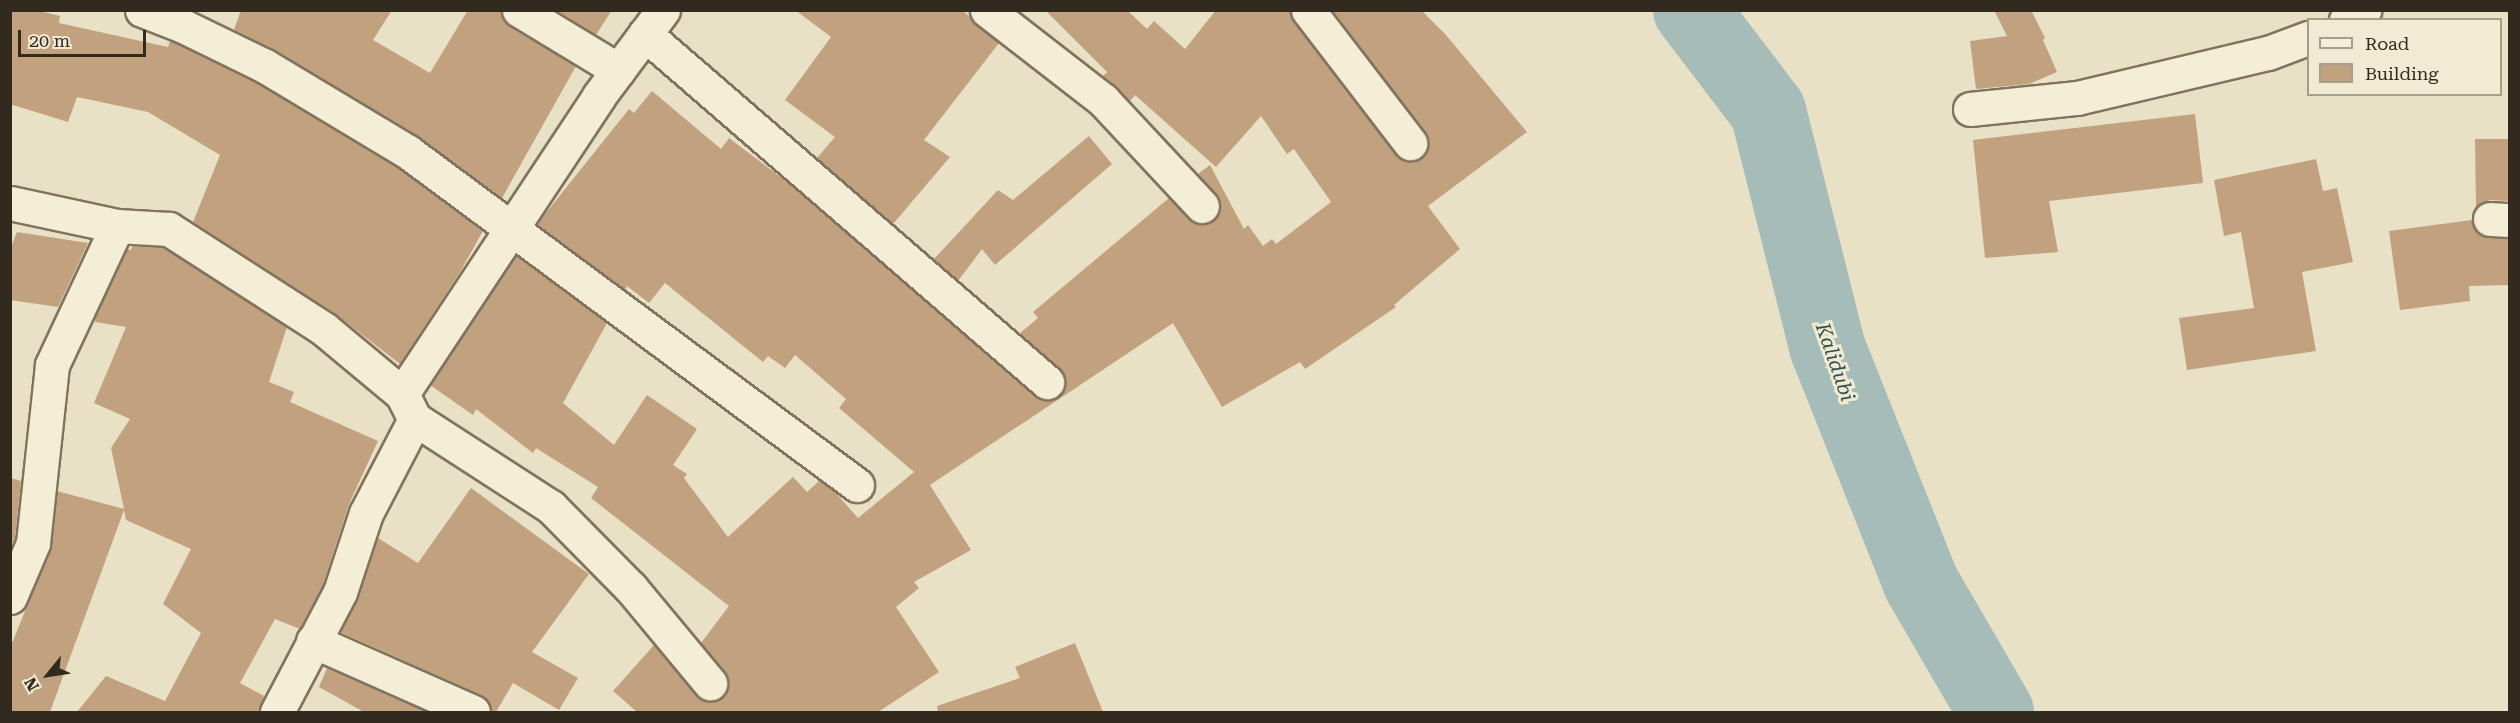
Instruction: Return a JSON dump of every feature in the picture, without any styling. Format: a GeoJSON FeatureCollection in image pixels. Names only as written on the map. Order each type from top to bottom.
{"type":"FeatureCollection","features":[{"type":"Feature","properties":{"kind":"street"},"geometry":{"type":"LineString","coordinates":[[142,10],[183,26],[265,66],[408,152],[512,226],[857,485]]}},
{"type":"Feature","properties":{"kind":"street"},"geometry":{"type":"LineString","coordinates":[[519,10],[618,70]]}},
{"type":"Feature","properties":{"kind":"street"},"geometry":{"type":"LineString","coordinates":[[987,10],[1103,100],[1202,206]]}},
{"type":"Feature","properties":{"kind":"street"},"geometry":{"type":"LineString","coordinates":[[1308,10],[1410,143]]}},
{"type":"Feature","properties":{"kind":"street"},"geometry":{"type":"LineString","coordinates":[[2350,18],[2364,10]]}},
{"type":"Feature","properties":{"kind":"street"},"geometry":{"type":"LineString","coordinates":[[277,712],[340,592],[366,513],[409,407],[512,226],[618,70],[654,22],[1047,382]]}},
{"type":"Feature","properties":{"kind":"street"},"geometry":{"type":"LineString","coordinates":[[1970,109],[2077,98],[2268,52],[2307,38]]}},
{"type":"Feature","properties":{"kind":"street"},"geometry":{"type":"LineString","coordinates":[[10,203],[117,226],[169,229],[324,329],[409,407],[551,507],[631,588],[710,683]]}},
{"type":"Feature","properties":{"kind":"street"},"geometry":{"type":"LineString","coordinates":[[10,597],[33,543],[52,365],[117,226]]}},
{"type":"Feature","properties":{"kind":"street"},"geometry":{"type":"LineString","coordinates":[[313,641],[473,712]]}},
{"type":"Feature","properties":{"kind":"building"},"geometry":{"type":"Polygon","coordinates":[[[10,10],[35,10],[60,16],[59,23],[168,47],[170,41],[175,43],[256,82],[398,168],[483,231],[460,272],[400,364],[334,313],[193,222],[220,155],[148,112],[77,97],[68,122],[10,104],[10,10]]]}},
{"type":"Feature","properties":{"kind":"building"},"geometry":{"type":"Polygon","coordinates":[[[241,10],[392,10],[373,40],[430,73],[468,10],[500,10],[503,20],[509,26],[576,66],[502,198],[418,136],[275,50],[234,30],[241,10]]]}},
{"type":"Feature","properties":{"kind":"building"},"geometry":{"type":"Polygon","coordinates":[[[556,10],[612,10],[596,35],[556,10]]]}},
{"type":"Feature","properties":{"kind":"building"},"geometry":{"type":"Polygon","coordinates":[[[795,10],[962,10],[999,43],[924,140],[950,157],[893,224],[817,158],[835,137],[785,100],[831,37],[795,10]]]}},
{"type":"Feature","properties":{"kind":"building"},"geometry":{"type":"Polygon","coordinates":[[[1045,10],[1127,10],[1147,29],[1154,21],[1185,49],[1216,10],[1290,10],[1293,21],[1395,154],[1402,160],[1412,162],[1421,158],[1427,151],[1429,141],[1425,132],[1332,10],[1421,10],[1446,35],[1527,132],[1428,206],[1460,249],[1394,305],[1396,307],[1305,369],[1300,362],[1222,407],[1173,323],[930,485],[971,550],[914,582],[919,588],[896,607],[939,672],[878,712],[637,712],[613,691],[654,645],[696,695],[704,701],[713,702],[722,697],[728,689],[728,679],[701,643],[729,606],[591,498],[598,487],[536,448],[533,453],[476,409],[473,415],[430,385],[516,255],[607,323],[563,403],[614,445],[647,395],[697,429],[673,465],[687,474],[684,478],[728,537],[793,477],[807,492],[819,481],[835,492],[858,518],[914,472],[839,408],[846,399],[795,355],[785,368],[768,356],[763,362],[665,283],[649,303],[627,286],[625,290],[537,224],[629,109],[634,113],[652,91],[721,149],[729,138],[791,185],[1035,396],[1044,400],[1053,400],[1061,395],[1065,386],[1065,376],[1020,333],[1038,318],[1033,312],[1169,198],[1196,224],[1206,224],[1214,220],[1220,212],[1220,201],[1198,174],[1210,165],[1244,229],[1248,225],[1263,246],[1272,239],[1276,244],[1331,202],[1294,149],[1287,154],[1261,116],[1216,167],[1135,95],[1130,101],[1103,76],[1107,72],[1045,10]]]}},
{"type":"Feature","properties":{"kind":"building"},"geometry":{"type":"Polygon","coordinates":[[[1994,10],[2031,10],[2045,38],[2043,40],[2057,72],[2029,84],[1976,89],[1970,41],[2007,36],[1994,10]]]}},
{"type":"Feature","properties":{"kind":"building"},"geometry":{"type":"Polygon","coordinates":[[[2195,114],[2203,183],[2049,201],[2058,252],[1985,258],[1973,140],[2195,114]]]}},
{"type":"Feature","properties":{"kind":"building"},"geometry":{"type":"Polygon","coordinates":[[[1089,136],[1112,164],[995,265],[982,249],[958,281],[934,259],[998,190],[1013,200],[1089,136]]]}},
{"type":"Feature","properties":{"kind":"building"},"geometry":{"type":"Polygon","coordinates":[[[2475,139],[2510,139],[2510,201],[2490,200],[2476,207],[2475,139]]]}},
{"type":"Feature","properties":{"kind":"building"},"geometry":{"type":"Polygon","coordinates":[[[2316,159],[2323,191],[2337,188],[2353,262],[2302,272],[2316,351],[2187,370],[2179,318],[2254,308],[2241,232],[2224,236],[2214,180],[2316,159]]]}},
{"type":"Feature","properties":{"kind":"building"},"geometry":{"type":"Polygon","coordinates":[[[2472,220],[2474,228],[2480,235],[2510,239],[2510,285],[2469,286],[2470,301],[2400,310],[2389,231],[2472,220]]]}},
{"type":"Feature","properties":{"kind":"building"},"geometry":{"type":"Polygon","coordinates":[[[17,232],[88,243],[58,307],[10,300],[10,250],[17,232]]]}},
{"type":"Feature","properties":{"kind":"building"},"geometry":{"type":"Polygon","coordinates":[[[132,246],[163,247],[287,327],[269,382],[294,392],[290,402],[378,441],[349,504],[323,585],[300,629],[275,619],[240,683],[264,696],[258,712],[77,712],[106,676],[165,701],[201,633],[163,604],[191,549],[126,520],[124,510],[50,712],[10,712],[10,648],[50,550],[57,491],[124,509],[111,448],[130,419],[94,403],[126,327],[95,322],[96,314],[127,249],[131,250],[132,246]]]}},
{"type":"Feature","properties":{"kind":"building"},"geometry":{"type":"Polygon","coordinates":[[[10,478],[21,481],[15,538],[10,548],[10,478]]]}},
{"type":"Feature","properties":{"kind":"building"},"geometry":{"type":"Polygon","coordinates":[[[471,488],[589,574],[532,652],[578,678],[559,710],[513,683],[496,712],[491,712],[488,701],[481,695],[340,632],[358,598],[378,538],[418,563],[471,488]]]}},
{"type":"Feature","properties":{"kind":"building"},"geometry":{"type":"Polygon","coordinates":[[[1075,643],[1103,712],[938,712],[937,706],[1020,678],[1015,667],[1075,643]]]}},
{"type":"Feature","properties":{"kind":"building"},"geometry":{"type":"Polygon","coordinates":[[[327,668],[428,712],[364,712],[319,687],[327,668]]]}},
{"type":"Feature","properties":{"kind":"waterway","name":"Kalidubi"},"geometry":{"type":"LineString","coordinates":[[1691,10],[1768,111],[1828,349],[1921,583],[1996,712]]}}]}
